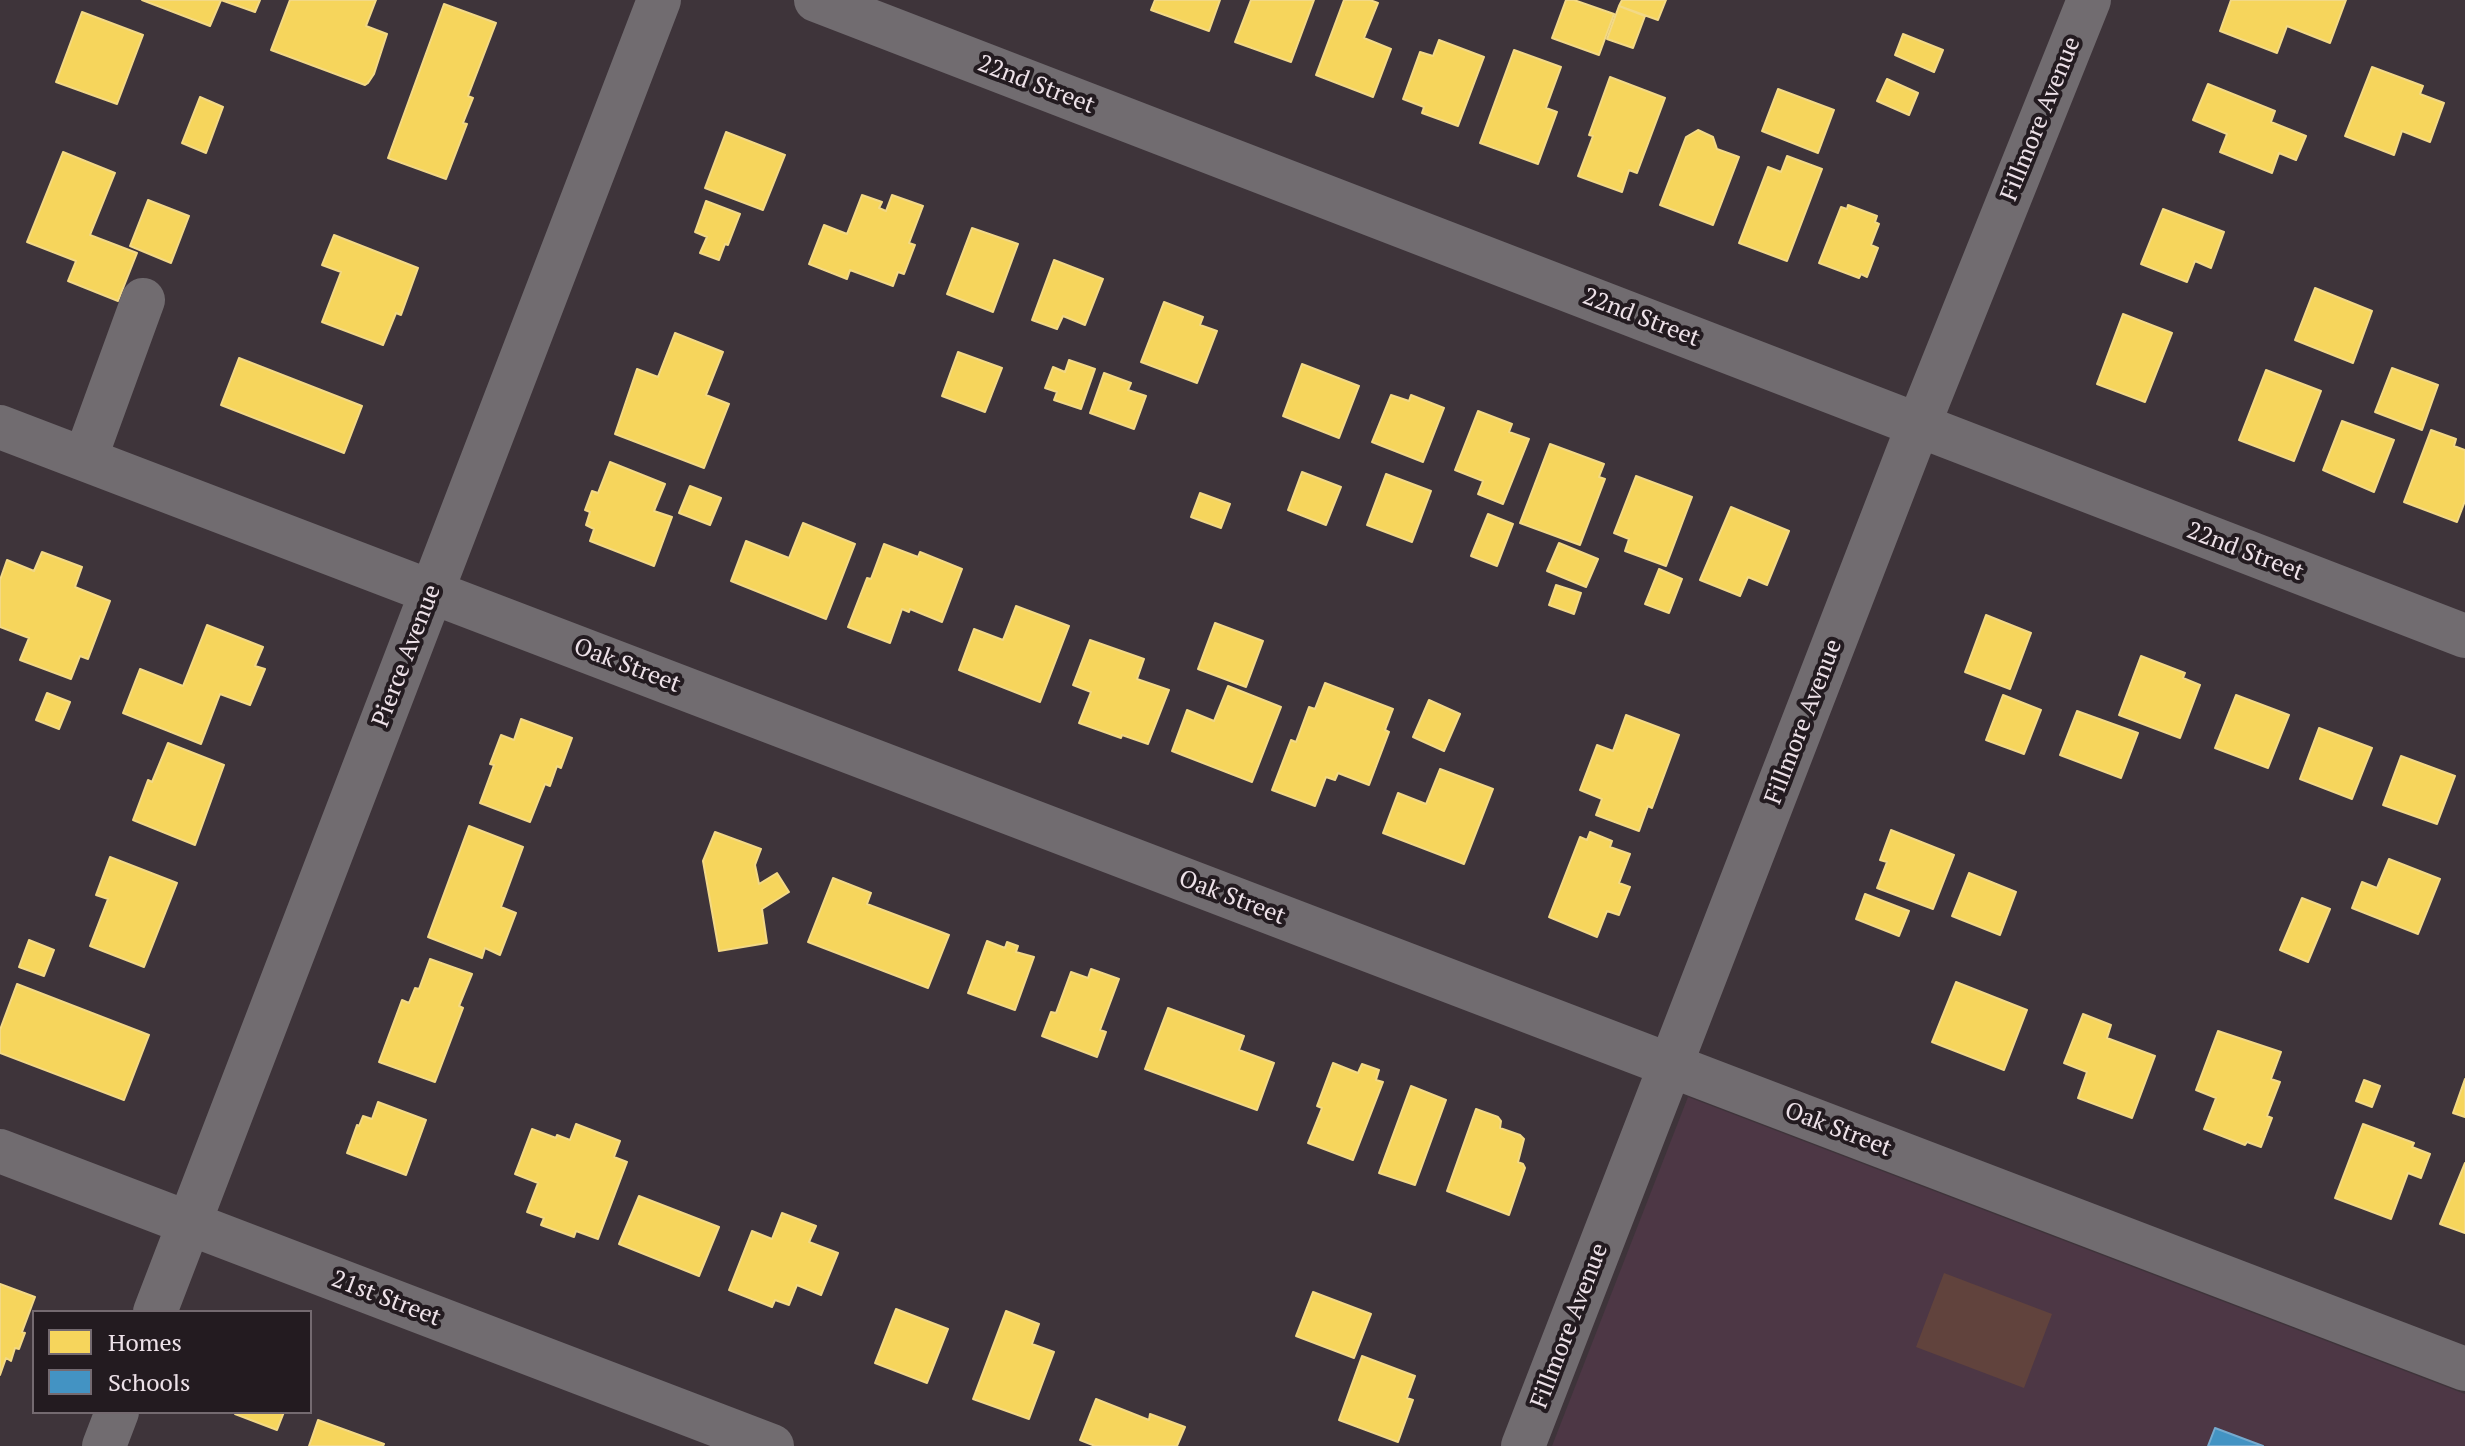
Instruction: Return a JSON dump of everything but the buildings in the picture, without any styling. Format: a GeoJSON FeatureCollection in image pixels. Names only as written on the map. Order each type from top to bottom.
{"type":"FeatureCollection","features":[{"type":"Feature","properties":{"kind":"street","name":"Pierce Avenue"},"geometry":{"type":"LineString","coordinates":[[156,1310],[659,0]]}},
{"type":"Feature","properties":{"kind":"street","name":"22nd Street"},"geometry":{"type":"LineString","coordinates":[[816,0],[2465,636]]}},
{"type":"Feature","properties":{"kind":"street","name":"Fillmore Avenue"},"geometry":{"type":"LineString","coordinates":[[1523,1446],[1918,426],[2089,0]]}},
{"type":"Feature","properties":{"kind":"street"},"geometry":{"type":"LineString","coordinates":[[85,459],[143,300]]}},
{"type":"Feature","properties":{"kind":"street","name":"Oak Street"},"geometry":{"type":"LineString","coordinates":[[0,427],[2465,1369]]}},
{"type":"Feature","properties":{"kind":"street","name":"21st Street"},"geometry":{"type":"LineString","coordinates":[[0,1151],[772,1446]]}},
{"type":"Feature","properties":{"kind":"street"},"geometry":{"type":"LineString","coordinates":[[104,1446],[116,1414]]}},
{"type":"Feature","properties":{"kind":"shaded area"},"geometry":{"type":"Polygon","coordinates":[[[1688,1097],[2465,1394],[2465,1446],[1552,1446],[1688,1097]]]}},
{"type":"Feature","properties":{"kind":"shaded area"},"geometry":{"type":"Polygon","coordinates":[[[1944,1273],[2052,1314],[2024,1388],[1916,1347],[1944,1273]]]}}]}
